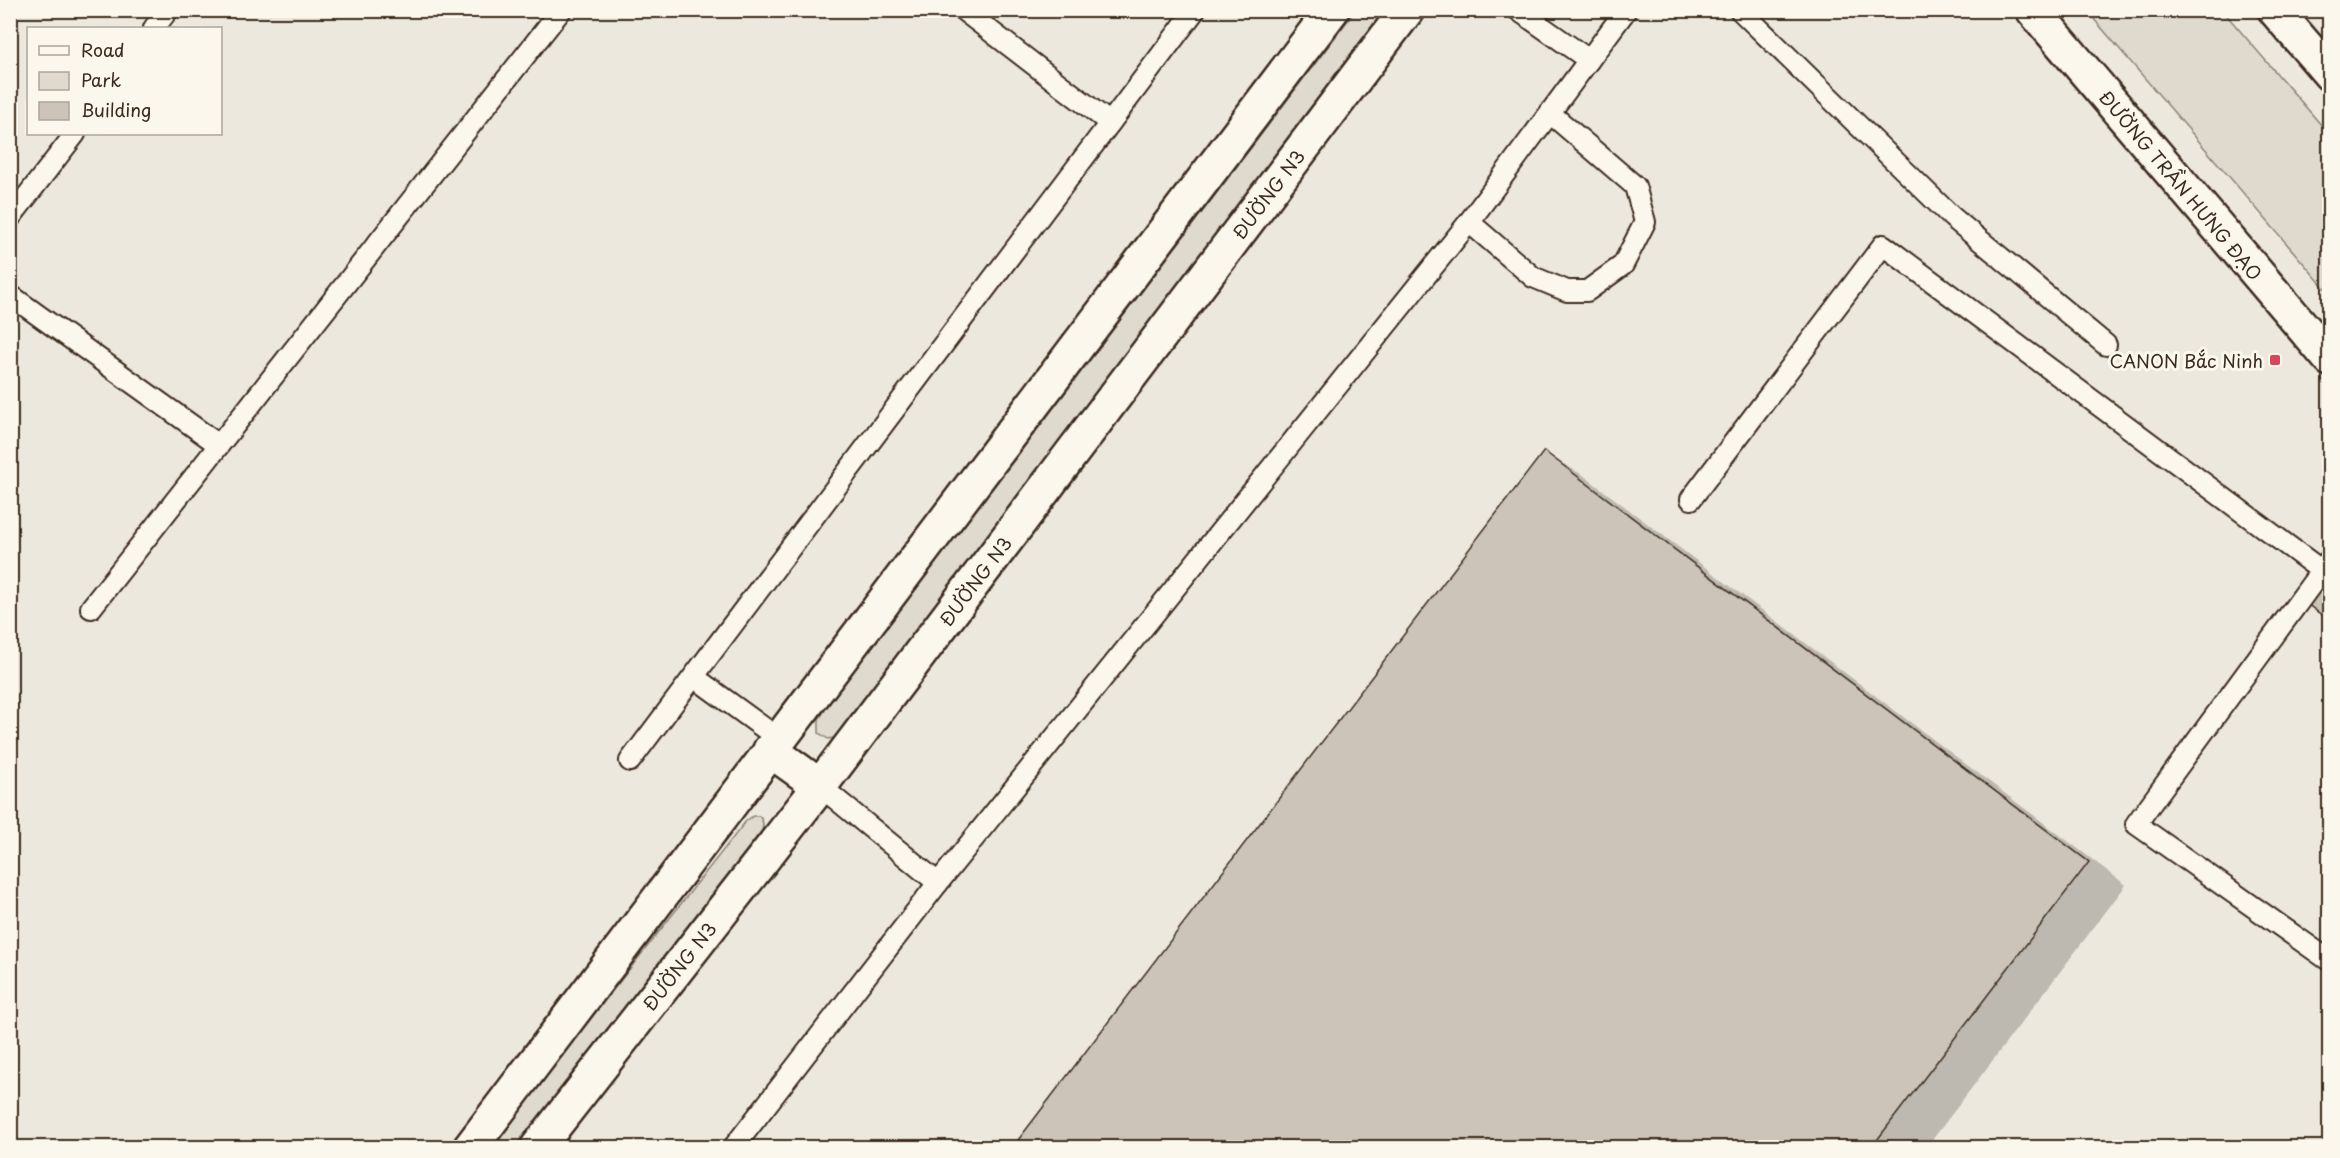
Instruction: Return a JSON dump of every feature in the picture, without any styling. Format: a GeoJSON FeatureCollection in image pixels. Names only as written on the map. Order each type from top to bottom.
{"type":"FeatureCollection","features":[{"type":"Feature","properties":{"kind":"main road"},"geometry":{"type":"LineString","coordinates":[[470,1148],[1332,10]]}},
{"type":"Feature","properties":{"kind":"main road","name":"ĐƯỜNG N3"},"geometry":{"type":"LineString","coordinates":[[537,1148],[820,786],[1407,10]]}},
{"type":"Feature","properties":{"kind":"main road","name":"ĐƯỜNG TRẦN HƯNG ĐẠO"},"geometry":{"type":"LineString","coordinates":[[2033,10],[2330,359]]}},
{"type":"Feature","properties":{"kind":"main road"},"geometry":{"type":"LineString","coordinates":[[2275,10],[2330,74]]}},
{"type":"Feature","properties":{"kind":"main road"},"geometry":{"type":"LineString","coordinates":[[775,745],[820,786]]}},
{"type":"Feature","properties":{"kind":"lane"},"geometry":{"type":"LineString","coordinates":[[155,27],[168,10]]}},
{"type":"Feature","properties":{"kind":"lane"},"geometry":{"type":"LineString","coordinates":[[91,608],[561,10]]}},
{"type":"Feature","properties":{"kind":"lane"},"geometry":{"type":"LineString","coordinates":[[963,10],[1110,123]]}},
{"type":"Feature","properties":{"kind":"lane"},"geometry":{"type":"LineString","coordinates":[[630,761],[1195,10]]}},
{"type":"Feature","properties":{"kind":"lane"},"geometry":{"type":"LineString","coordinates":[[1518,10],[1589,60]]}},
{"type":"Feature","properties":{"kind":"lane"},"geometry":{"type":"LineString","coordinates":[[733,1148],[938,883],[1469,222],[1626,10]]}},
{"type":"Feature","properties":{"kind":"lane"},"geometry":{"type":"LineString","coordinates":[[1740,10],[1952,217],[2106,345]]}},
{"type":"Feature","properties":{"kind":"lane"},"geometry":{"type":"LineString","coordinates":[[1469,222],[1533,277],[1567,291],[1587,291],[1623,265],[1645,222],[1635,186],[1550,113]]}},
{"type":"Feature","properties":{"kind":"lane"},"geometry":{"type":"LineString","coordinates":[[10,218],[74,135]]}},
{"type":"Feature","properties":{"kind":"lane"},"geometry":{"type":"LineString","coordinates":[[1691,499],[1883,245],[2327,569],[2136,824],[2330,961]]}},
{"type":"Feature","properties":{"kind":"lane"},"geometry":{"type":"LineString","coordinates":[[10,295],[219,445]]}},
{"type":"Feature","properties":{"kind":"lane"},"geometry":{"type":"LineString","coordinates":[[694,677],[775,745]]}},
{"type":"Feature","properties":{"kind":"lane"},"geometry":{"type":"LineString","coordinates":[[820,786],[938,883]]}},
{"type":"Feature","properties":{"kind":"shaded area"},"geometry":{"type":"Polygon","coordinates":[[[11,11],[2329,11],[2329,1147],[11,1147],[11,11]]]}},
{"type":"Feature","properties":{"kind":"green space"},"geometry":{"type":"Polygon","coordinates":[[[1355,11],[1385,11],[840,731],[834,738],[828,739],[819,733],[819,719],[832,699],[1355,11]]]}},
{"type":"Feature","properties":{"kind":"green space"},"geometry":{"type":"Polygon","coordinates":[[[2087,11],[2223,11],[2329,134],[2329,293],[2087,11]]]}},
{"type":"Feature","properties":{"kind":"green space"},"geometry":{"type":"Polygon","coordinates":[[[753,816],[759,816],[762,820],[761,834],[520,1147],[489,1148],[746,821],[753,816]]]}},
{"type":"Feature","properties":{"kind":"building"},"geometry":{"type":"Polygon","coordinates":[[[1544,451],[2089,862],[1871,1148],[1012,1148],[1544,451]]]}},
{"type":"Feature","properties":{"kind":"building"},"geometry":{"type":"Polygon","coordinates":[[[2330,574],[2330,621],[2307,604],[2330,574]]]}},
{"type":"Feature","properties":{"kind":"place","name":"CANON Bắc Ninh"},"geometry":{"type":"Point","coordinates":[2275,360]}}]}
